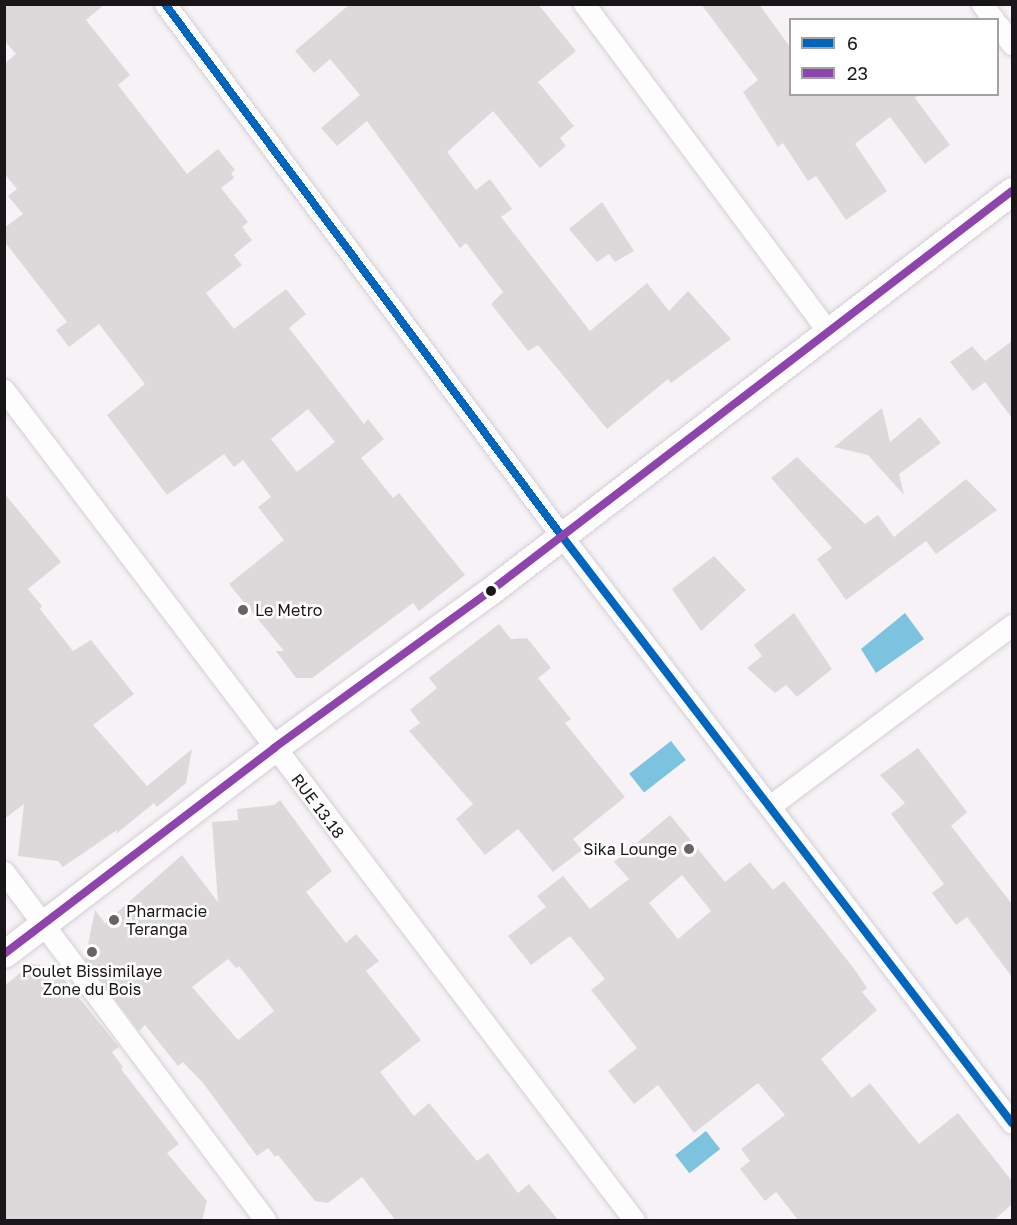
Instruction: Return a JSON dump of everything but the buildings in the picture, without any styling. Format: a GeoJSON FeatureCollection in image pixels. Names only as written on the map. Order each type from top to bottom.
{"type":"FeatureCollection","features":[{"type":"Feature","properties":{"kind":"street"},"geometry":{"type":"LineString","coordinates":[[165,4],[561,535],[1012,1123]]}},
{"type":"Feature","properties":{"kind":"street"},"geometry":{"type":"LineString","coordinates":[[584,4],[827,330]]}},
{"type":"Feature","properties":{"kind":"street"},"geometry":{"type":"LineString","coordinates":[[982,4],[992,18]]}},
{"type":"Feature","properties":{"kind":"street"},"geometry":{"type":"LineString","coordinates":[[999,26],[1012,45]]}},
{"type":"Feature","properties":{"kind":"street"},"geometry":{"type":"LineString","coordinates":[[4,954],[274,748],[489,592],[827,330],[1012,191]]}},
{"type":"Feature","properties":{"kind":"street","name":"RUE 13.18"},"geometry":{"type":"LineString","coordinates":[[4,390],[634,1221]]}},
{"type":"Feature","properties":{"kind":"street"},"geometry":{"type":"LineString","coordinates":[[770,806],[1012,626]]}},
{"type":"Feature","properties":{"kind":"street"},"geometry":{"type":"LineString","coordinates":[[4,872],[265,1221]]}},
{"type":"Feature","properties":{"kind":"water"},"geometry":{"type":"Polygon","coordinates":[[[905,613],[924,639],[876,673],[861,649],[905,613]]]}},
{"type":"Feature","properties":{"kind":"water"},"geometry":{"type":"Polygon","coordinates":[[[671,741],[686,760],[644,793],[629,774],[671,741]]]}},
{"type":"Feature","properties":{"kind":"water"},"geometry":{"type":"Polygon","coordinates":[[[706,1131],[720,1149],[689,1173],[675,1155],[706,1131]]]}},
{"type":"Feature","properties":{"kind":"transit line","name":"6"},"geometry":{"type":"LineString","coordinates":[[165,4],[561,535],[1012,1123]]}},
{"type":"Feature","properties":{"kind":"transit line","name":"23"},"geometry":{"type":"LineString","coordinates":[[4,954],[274,748],[489,592],[1012,191]]}},
{"type":"Feature","properties":{"kind":"place","name":"Le Metro"},"geometry":{"type":"Point","coordinates":[243,610]}},
{"type":"Feature","properties":{"kind":"place","name":"Sika Lounge"},"geometry":{"type":"Point","coordinates":[689,849]}},
{"type":"Feature","properties":{"kind":"place","name":"Pharmacie Teranga"},"geometry":{"type":"Point","coordinates":[114,920]}},
{"type":"Feature","properties":{"kind":"place","name":"Poulet Bissimilaye Zone du Bois"},"geometry":{"type":"Point","coordinates":[92,952]}}]}
